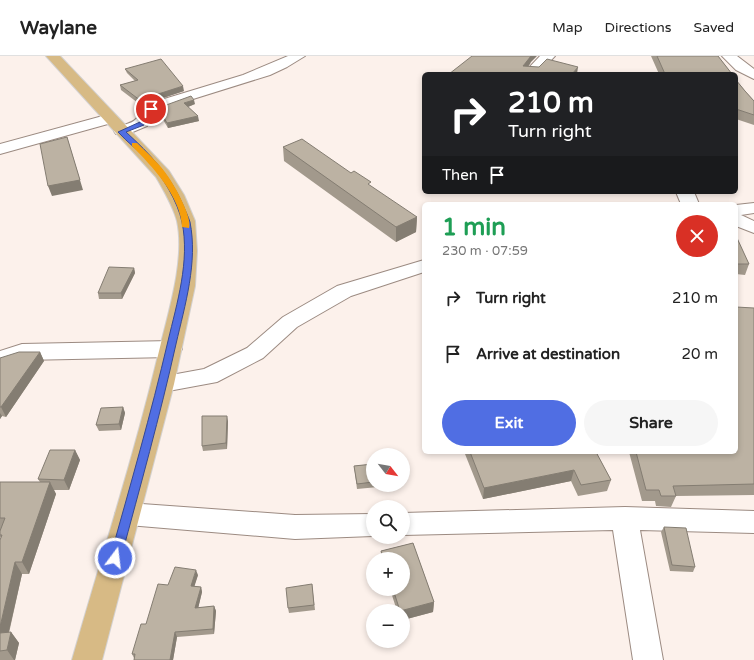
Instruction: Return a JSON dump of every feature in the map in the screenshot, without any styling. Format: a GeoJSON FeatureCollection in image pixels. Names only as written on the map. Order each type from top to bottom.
{"type":"FeatureCollection","features":[{"type":"Feature","properties":{"kind":"main road"},"geometry":{"type":"LineString","coordinates":[[53,56],[116,125],[151,159],[164,175],[186,221],[188,251],[185,286],[163,384],[87,660]]}},
{"type":"Feature","properties":{"kind":"street"},"geometry":{"type":"LineString","coordinates":[[0,149],[116,125],[142,123],[147,112],[156,106],[266,71],[287,63],[298,56]]}},
{"type":"Feature","properties":{"kind":"street"},"geometry":{"type":"LineString","coordinates":[[532,72],[548,56]]}},
{"type":"Feature","properties":{"kind":"street"},"geometry":{"type":"LineString","coordinates":[[729,56],[741,67],[754,75]]}},
{"type":"Feature","properties":{"kind":"street"},"geometry":{"type":"LineString","coordinates":[[738,210],[754,208]]}},
{"type":"Feature","properties":{"kind":"street"},"geometry":{"type":"LineString","coordinates":[[738,220],[754,228]]}},
{"type":"Feature","properties":{"kind":"street"},"geometry":{"type":"LineString","coordinates":[[163,384],[209,376],[255,353],[290,322],[344,291],[422,267]]}},
{"type":"Feature","properties":{"kind":"street"},"geometry":{"type":"LineString","coordinates":[[0,360],[22,352],[171,349]]}},
{"type":"Feature","properties":{"kind":"street"},"geometry":{"type":"LineString","coordinates":[[128,514],[295,527],[366,525]]}},
{"type":"Feature","properties":{"kind":"street"},"geometry":{"type":"LineString","coordinates":[[625,518],[648,660]]}},
{"type":"Feature","properties":{"kind":"street"},"geometry":{"type":"LineString","coordinates":[[410,524],[625,518],[754,522]]}},
{"type":"Feature","properties":{"kind":"building"},"geometry":{"type":"Polygon","coordinates":[[[472,56],[531,56],[523,66],[539,67],[547,59],[578,67],[574,72],[452,72],[472,56]]]}},
{"type":"Feature","properties":{"kind":"building"},"geometry":{"type":"Polygon","coordinates":[[[657,56],[718,56],[730,72],[664,72],[657,56]]]}},
{"type":"Feature","properties":{"kind":"building"},"geometry":{"type":"Polygon","coordinates":[[[161,59],[183,86],[141,101],[120,85],[138,80],[125,69],[161,59]]]}},
{"type":"Feature","properties":{"kind":"building"},"geometry":{"type":"Polygon","coordinates":[[[738,82],[754,101],[754,115],[738,110],[738,82]]]}},
{"type":"Feature","properties":{"kind":"building"},"geometry":{"type":"Polygon","coordinates":[[[191,96],[194,100],[184,103],[198,116],[167,123],[158,108],[191,96]]]}},
{"type":"Feature","properties":{"kind":"building"},"geometry":{"type":"Polygon","coordinates":[[[67,137],[80,180],[48,186],[40,144],[67,137]]]}},
{"type":"Feature","properties":{"kind":"building"},"geometry":{"type":"Polygon","coordinates":[[[302,139],[351,173],[354,171],[371,182],[368,184],[417,217],[396,227],[283,147],[302,139]]]}},
{"type":"Feature","properties":{"kind":"building"},"geometry":{"type":"Polygon","coordinates":[[[738,240],[749,264],[738,264],[738,240]]]}},
{"type":"Feature","properties":{"kind":"building"},"geometry":{"type":"Polygon","coordinates":[[[109,267],[134,268],[121,293],[98,293],[109,267]]]}},
{"type":"Feature","properties":{"kind":"building"},"geometry":{"type":"Polygon","coordinates":[[[738,307],[754,308],[754,484],[673,486],[676,496],[661,496],[659,490],[646,490],[637,454],[738,454],[738,307]]]}},
{"type":"Feature","properties":{"kind":"building"},"geometry":{"type":"Polygon","coordinates":[[[19,352],[40,352],[0,407],[0,358],[19,352]]]}},
{"type":"Feature","properties":{"kind":"building"},"geometry":{"type":"Polygon","coordinates":[[[123,407],[119,424],[96,425],[101,408],[123,407]]]}},
{"type":"Feature","properties":{"kind":"building"},"geometry":{"type":"Polygon","coordinates":[[[202,416],[227,416],[226,443],[202,446],[202,416]]]}},
{"type":"Feature","properties":{"kind":"building"},"geometry":{"type":"Polygon","coordinates":[[[50,450],[75,450],[64,480],[38,479],[50,450]]]}},
{"type":"Feature","properties":{"kind":"building"},"geometry":{"type":"Polygon","coordinates":[[[471,454],[597,454],[611,480],[581,485],[574,470],[484,488],[471,454]]]}},
{"type":"Feature","properties":{"kind":"building"},"geometry":{"type":"Polygon","coordinates":[[[366,465],[366,483],[357,484],[354,466],[366,465]]]}},
{"type":"Feature","properties":{"kind":"building"},"geometry":{"type":"Polygon","coordinates":[[[0,482],[50,482],[22,562],[15,562],[0,627],[0,540],[2,535],[0,535],[0,531],[5,518],[0,518],[0,482]]]}},
{"type":"Feature","properties":{"kind":"building"},"geometry":{"type":"Polygon","coordinates":[[[664,527],[686,528],[695,567],[672,565],[664,527]]]}},
{"type":"Feature","properties":{"kind":"building"},"geometry":{"type":"Polygon","coordinates":[[[413,543],[434,602],[410,608],[410,604],[398,604],[395,596],[410,596],[410,552],[381,551],[413,543]]]}},
{"type":"Feature","properties":{"kind":"building"},"geometry":{"type":"Polygon","coordinates":[[[175,567],[196,570],[191,586],[201,587],[195,608],[214,606],[213,629],[175,632],[170,660],[134,660],[135,654],[132,654],[141,624],[146,624],[158,584],[168,585],[175,567]]]}},
{"type":"Feature","properties":{"kind":"building"},"geometry":{"type":"Polygon","coordinates":[[[312,584],[314,605],[288,608],[286,588],[312,584]]]}},
{"type":"Feature","properties":{"kind":"building"},"geometry":{"type":"Polygon","coordinates":[[[11,632],[7,650],[0,651],[0,633],[11,632]]]}},
{"type":"Feature","properties":{"kind":"slow traffic"},"geometry":{"type":"LineString","coordinates":[[135,144],[151,159],[164,175],[186,221],[186,227]]}},
{"type":"Feature","properties":{"kind":"route"},"geometry":{"type":"LineString","coordinates":[[115,558],[163,384],[185,286],[188,251],[186,221],[164,175],[151,159],[122,132],[142,123],[147,112],[151,109]]}}]}
